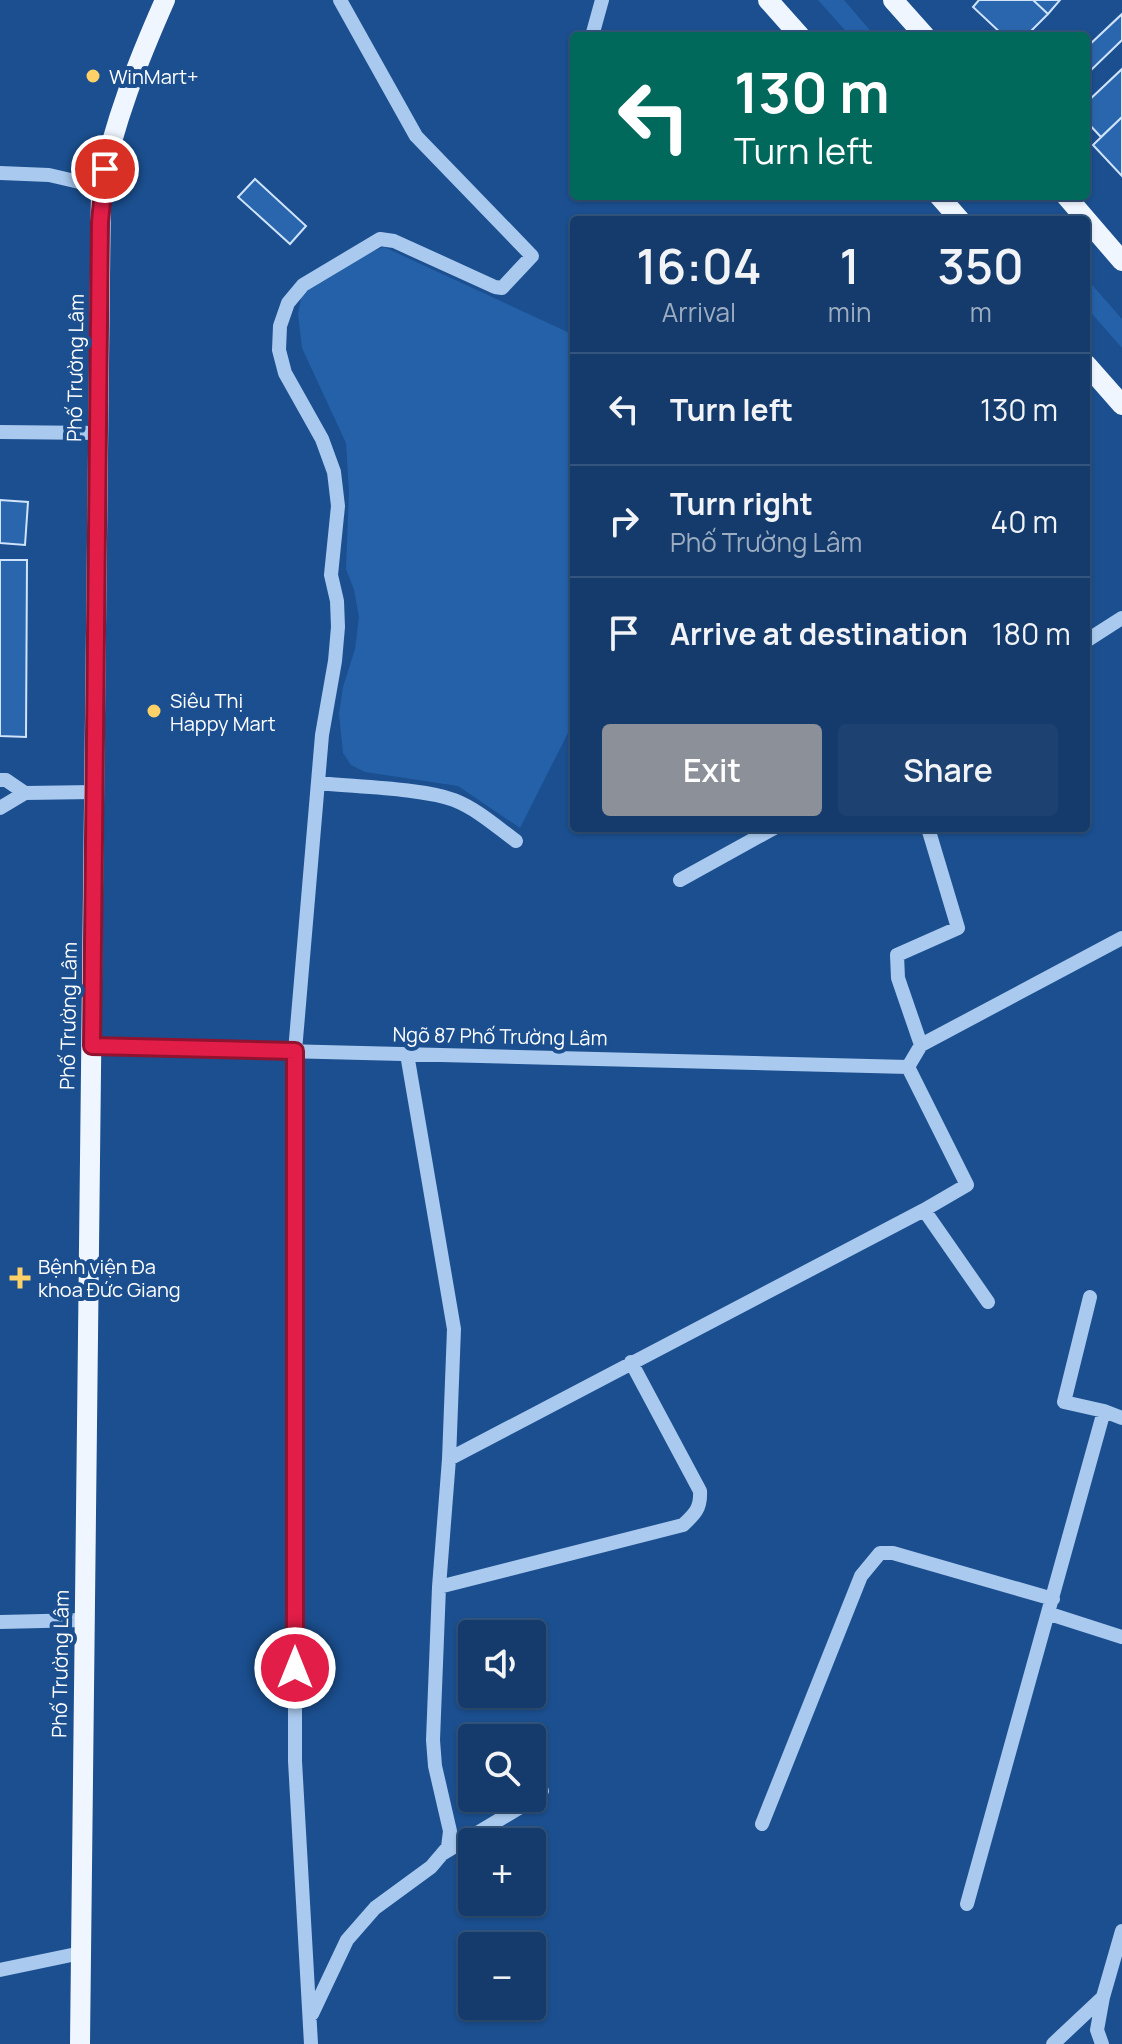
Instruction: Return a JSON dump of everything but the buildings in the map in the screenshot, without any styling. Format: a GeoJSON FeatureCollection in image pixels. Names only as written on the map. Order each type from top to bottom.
{"type":"FeatureCollection","features":[{"type":"Feature","properties":{"kind":"main road","name":"Phố Trường Lâm"},"geometry":{"type":"LineString","coordinates":[[80,2044],[101,187],[124,100],[165,0]]}},
{"type":"Feature","properties":{"kind":"main road"},"geometry":{"type":"LineString","coordinates":[[768,0],[796,32]]}},
{"type":"Feature","properties":{"kind":"main road"},"geometry":{"type":"LineString","coordinates":[[893,0],[921,32]]}},
{"type":"Feature","properties":{"kind":"main road"},"geometry":{"type":"LineString","coordinates":[[942,200],[956,216]]}},
{"type":"Feature","properties":{"kind":"main road"},"geometry":{"type":"LineString","coordinates":[[1069,200],[1083,216]]}},
{"type":"Feature","properties":{"kind":"main road"},"geometry":{"type":"LineString","coordinates":[[1090,224],[1122,261]]}},
{"type":"Feature","properties":{"kind":"main road"},"geometry":{"type":"LineString","coordinates":[[1090,369],[1122,405]]}},
{"type":"Feature","properties":{"kind":"street"},"geometry":{"type":"LineString","coordinates":[[311,2044],[295,1761],[295,1051],[322,735],[338,627],[331,575],[338,506],[334,472],[322,439],[285,373],[279,350],[280,326],[288,303],[303,285],[380,239],[394,241],[502,288],[532,256],[416,136],[340,0]]}},
{"type":"Feature","properties":{"kind":"street"},"geometry":{"type":"LineString","coordinates":[[593,32],[602,0]]}},
{"type":"Feature","properties":{"kind":"street"},"geometry":{"type":"LineString","coordinates":[[0,173],[49,175],[101,187]]}},
{"type":"Feature","properties":{"kind":"street"},"geometry":{"type":"LineString","coordinates":[[0,432],[98,433]]}},
{"type":"Feature","properties":{"kind":"street"},"geometry":{"type":"LineString","coordinates":[[1090,638],[1122,618]]}},
{"type":"Feature","properties":{"kind":"street"},"geometry":{"type":"LineString","coordinates":[[0,780],[6,780],[25,793]]}},
{"type":"Feature","properties":{"kind":"street"},"geometry":{"type":"LineString","coordinates":[[318,783],[454,800],[516,841]]}},
{"type":"Feature","properties":{"kind":"street"},"geometry":{"type":"LineString","coordinates":[[0,808],[25,793],[94,792]]}},
{"type":"Feature","properties":{"kind":"street"},"geometry":{"type":"LineString","coordinates":[[680,880],[767,832]]}},
{"type":"Feature","properties":{"kind":"street"},"geometry":{"type":"LineString","coordinates":[[921,1045],[898,978],[897,955],[958,928],[929,832]]}},
{"type":"Feature","properties":{"kind":"street"},"geometry":{"type":"LineString","coordinates":[[449,1459],[967,1185],[908,1067],[921,1045],[1122,938]]}},
{"type":"Feature","properties":{"kind":"street","name":"Ngõ 87 Phố Trường Lâm"},"geometry":{"type":"LineString","coordinates":[[92,1046],[908,1067]]}},
{"type":"Feature","properties":{"kind":"street"},"geometry":{"type":"LineString","coordinates":[[310,2019],[347,1940],[375,1908],[431,1867],[448,1847],[450,1831],[435,1766],[433,1740],[454,1329],[407,1054]]}},
{"type":"Feature","properties":{"kind":"street"},"geometry":{"type":"LineString","coordinates":[[924,1210],[988,1302]]}},
{"type":"Feature","properties":{"kind":"street"},"geometry":{"type":"LineString","coordinates":[[1090,1297],[1064,1402],[1122,1418]]}},
{"type":"Feature","properties":{"kind":"street"},"geometry":{"type":"LineString","coordinates":[[439,1587],[683,1525],[694,1515],[701,1504],[700,1491],[631,1362]]}},
{"type":"Feature","properties":{"kind":"street"},"geometry":{"type":"LineString","coordinates":[[967,1904],[1104,1411]]}},
{"type":"Feature","properties":{"kind":"street"},"geometry":{"type":"LineString","coordinates":[[762,1824],[861,1576],[880,1553],[893,1553],[1051,1606],[1122,1637]]}},
{"type":"Feature","properties":{"kind":"street"},"geometry":{"type":"LineString","coordinates":[[0,1622],[85,1620]]}},
{"type":"Feature","properties":{"kind":"street"},"geometry":{"type":"LineString","coordinates":[[441,1854],[512,1812]]}},
{"type":"Feature","properties":{"kind":"street"},"geometry":{"type":"LineString","coordinates":[[1102,2044],[1097,2030],[1122,1931]]}},
{"type":"Feature","properties":{"kind":"street"},"geometry":{"type":"LineString","coordinates":[[0,1970],[81,1953]]}},
{"type":"Feature","properties":{"kind":"street"},"geometry":{"type":"LineString","coordinates":[[1053,2044],[1103,1997]]}},
{"type":"Feature","properties":{"kind":"shaded area"},"geometry":{"type":"Polygon","coordinates":[[[818,0],[844,0],[872,32],[846,32],[818,0]]]}},
{"type":"Feature","properties":{"kind":"shaded area"},"geometry":{"type":"Polygon","coordinates":[[[384,247],[570,333],[570,729],[520,828],[458,786],[365,772],[351,765],[343,753],[339,713],[343,687],[355,649],[359,617],[346,569],[349,491],[346,443],[302,348],[298,314],[302,293],[366,254],[384,247]]]}},
{"type":"Feature","properties":{"kind":"shaded area"},"geometry":{"type":"Polygon","coordinates":[[[1090,283],[1122,319],[1122,348],[1090,312],[1090,283]]]}},
{"type":"Feature","properties":{"kind":"place","name":"WinMart+"},"geometry":{"type":"Point","coordinates":[93,76]}},
{"type":"Feature","properties":{"kind":"place","name":"Siêu Thị Happy Mart"},"geometry":{"type":"Point","coordinates":[154,711]}},
{"type":"Feature","properties":{"kind":"place","name":"Bệnh viện Đa khoa Đức Giang"},"geometry":{"type":"Point","coordinates":[20,1278]}},
{"type":"Feature","properties":{"kind":"route"},"geometry":{"type":"LineString","coordinates":[[105,169],[100,222],[92,1046],[295,1051],[295,1668]]}}]}
